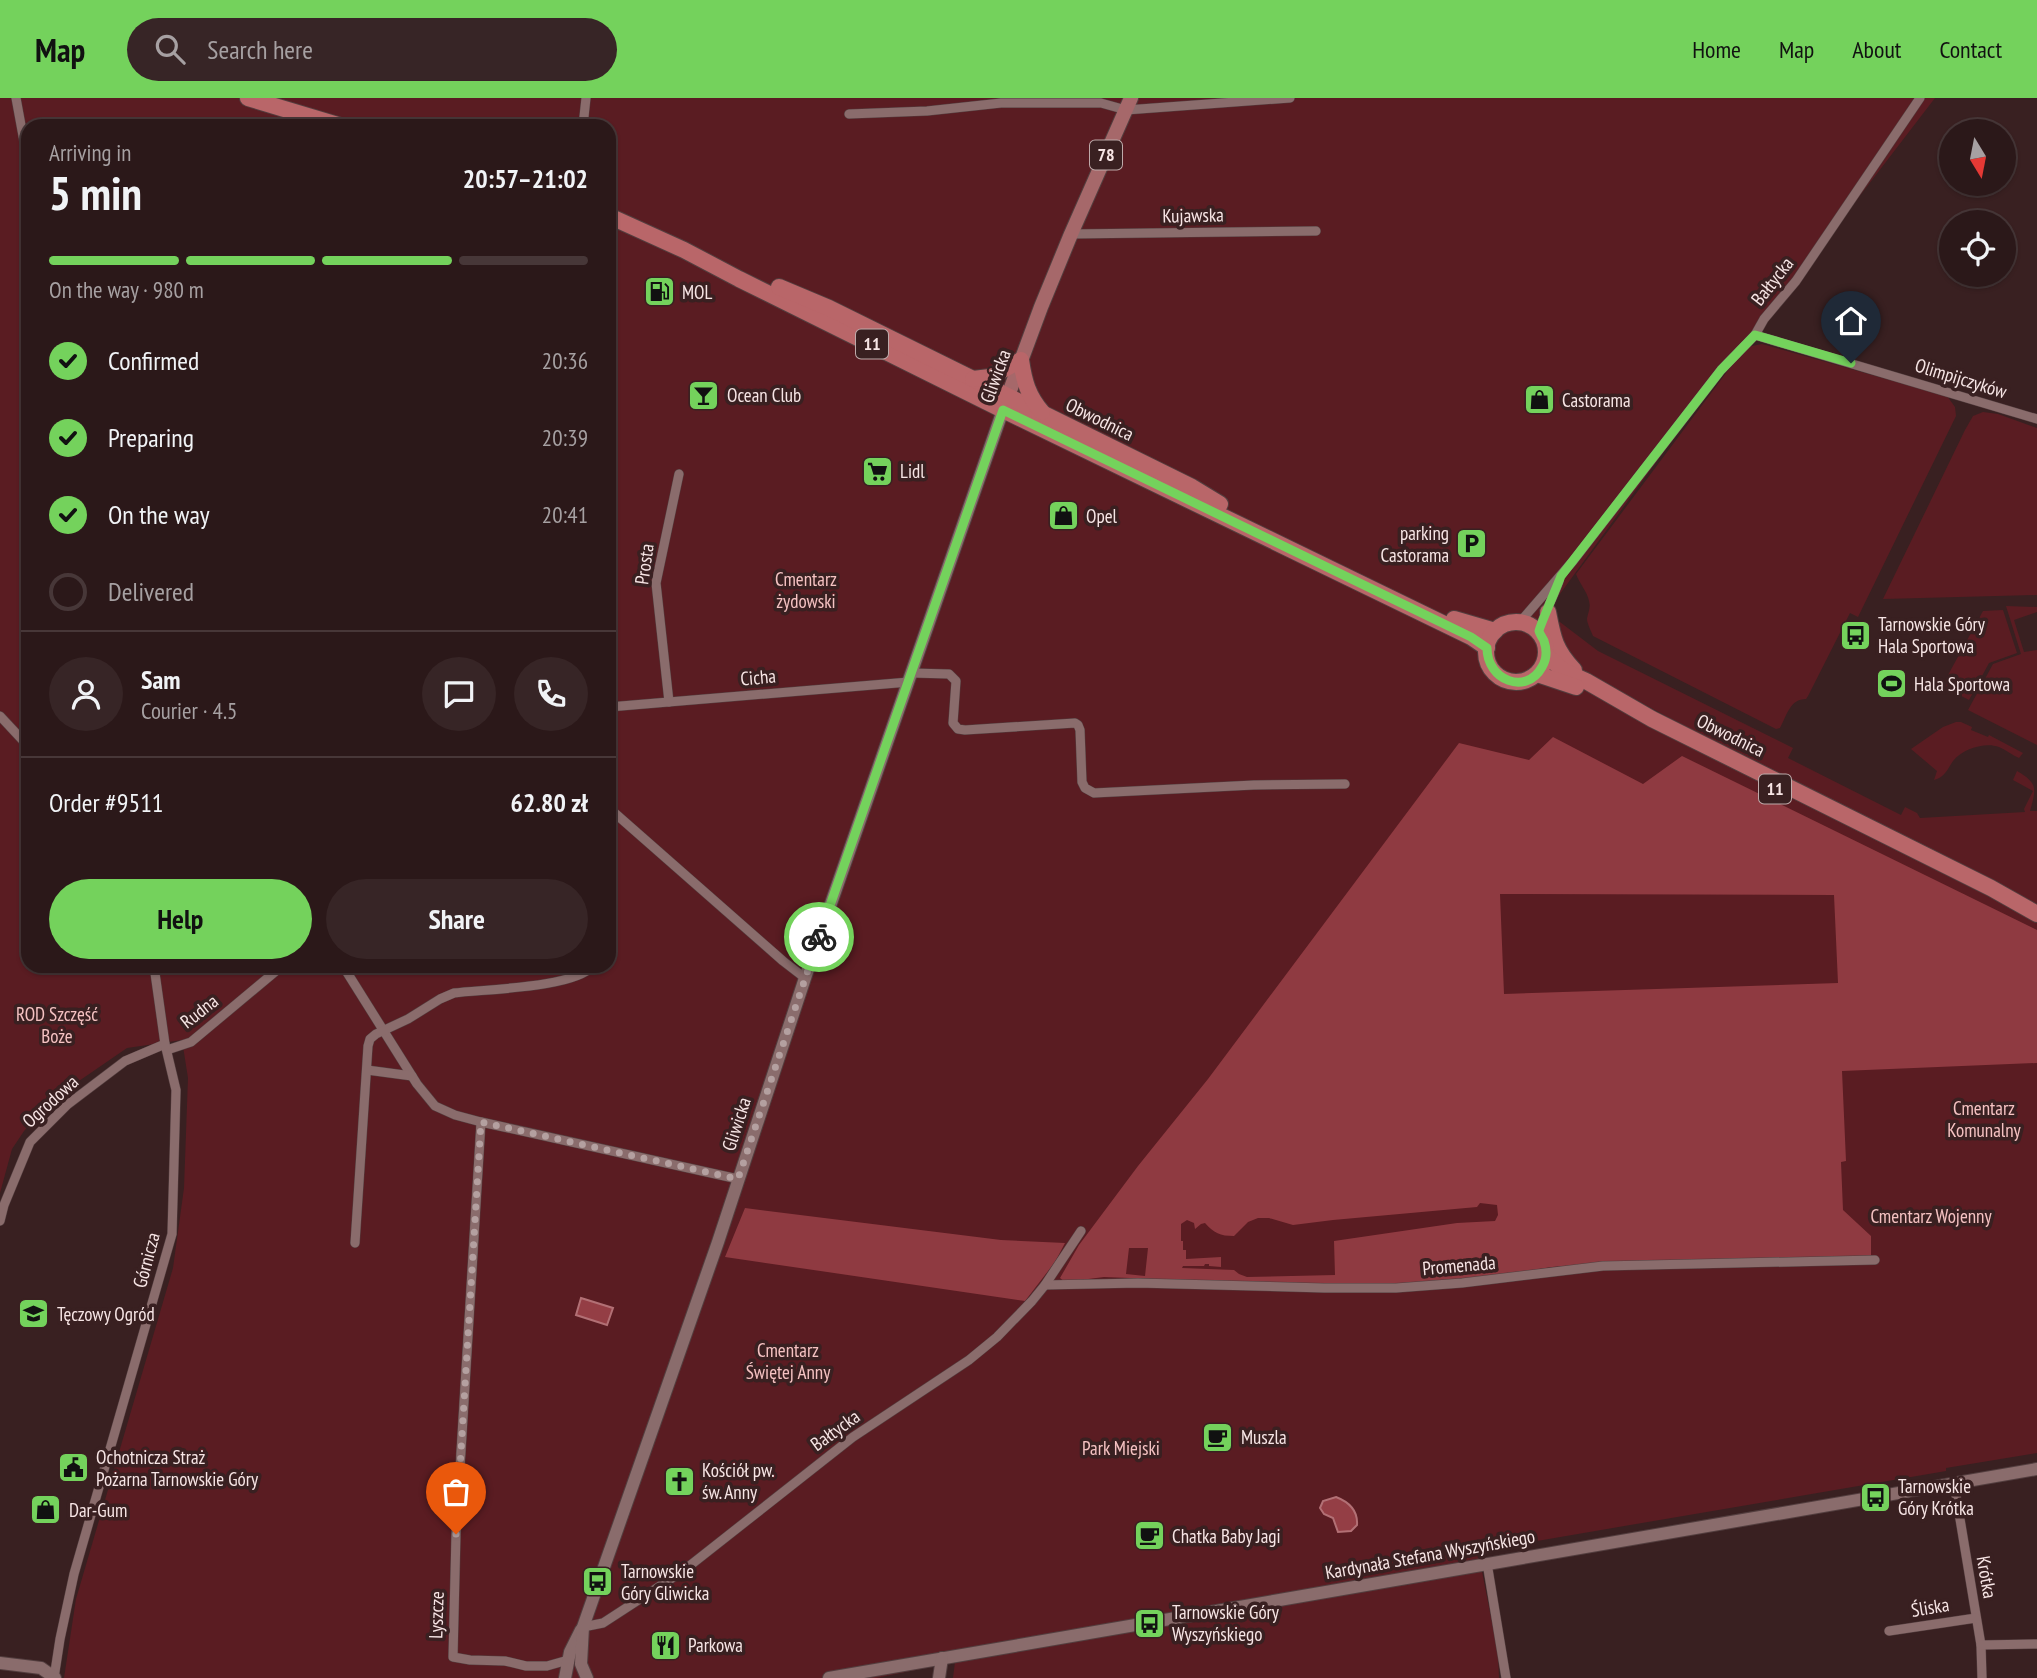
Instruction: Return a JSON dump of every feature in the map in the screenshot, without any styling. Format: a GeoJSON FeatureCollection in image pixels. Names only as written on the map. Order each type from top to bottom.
{"type":"FeatureCollection","features":[{"type":"Feature","properties":{"kind":"highway"},"geometry":{"type":"LineString","coordinates":[[248,98],[318,119]]}},
{"type":"Feature","properties":{"kind":"highway","name":"Obwodnica"},"geometry":{"type":"LineString","coordinates":[[616,219],[684,250],[829,308],[973,379],[1006,403],[1045,415],[1192,487],[1252,522],[1426,608],[1495,631]]}},
{"type":"Feature","properties":{"kind":"highway","name":"Obwodnica"},"geometry":{"type":"LineString","coordinates":[[684,250],[740,279],[1006,403],[1471,637],[1487,648]]}},
{"type":"Feature","properties":{"kind":"highway"},"geometry":{"type":"LineString","coordinates":[[973,379],[990,377],[1021,360],[1025,384],[1032,401],[1045,415]]}},
{"type":"Feature","properties":{"kind":"highway"},"geometry":{"type":"LineString","coordinates":[[1548,612],[1555,642],[1562,657],[1586,681]]}},
{"type":"Feature","properties":{"kind":"highway"},"geometry":{"type":"LineString","coordinates":[[1520,622],[1531,625],[1539,632],[1546,655],[1537,674],[1523,681],[1512,681],[1502,678],[1490,666],[1487,648],[1495,631],[1507,624],[1520,622]]}},
{"type":"Feature","properties":{"kind":"highway","name":"Obwodnica"},"geometry":{"type":"LineString","coordinates":[[1546,655],[1564,671],[1651,719],[1992,888],[2037,914]]}},
{"type":"Feature","properties":{"kind":"highway","name":"Obwodnica"},"geometry":{"type":"LineString","coordinates":[[1537,674],[1572,684],[1623,713],[1898,849],[1999,898],[2014,902]]}},
{"type":"Feature","properties":{"kind":"main road","name":"Gliwicka"},"geometry":{"type":"LineString","coordinates":[[1006,403],[1071,234],[1128,104]]}},
{"type":"Feature","properties":{"kind":"street"},"geometry":{"type":"LineString","coordinates":[[16,98],[21,125]]}},
{"type":"Feature","properties":{"kind":"street"},"geometry":{"type":"LineString","coordinates":[[584,119],[586,98]]}},
{"type":"Feature","properties":{"kind":"street"},"geometry":{"type":"LineString","coordinates":[[849,114],[927,111],[1000,103],[1128,104],[1290,98]]}},
{"type":"Feature","properties":{"kind":"street","name":"Bałtycka"},"geometry":{"type":"LineString","coordinates":[[1520,622],[1561,576],[1721,370],[1755,335],[1764,319],[1802,272],[1920,98]]}},
{"type":"Feature","properties":{"kind":"street","name":"Kujawska"},"geometry":{"type":"LineString","coordinates":[[1071,234],[1316,231]]}},
{"type":"Feature","properties":{"kind":"street","name":"Olimpijczyków"},"geometry":{"type":"LineString","coordinates":[[1755,335],[2037,419]]}},
{"type":"Feature","properties":{"kind":"street","name":"Gliwicka"},"geometry":{"type":"LineString","coordinates":[[565,1678],[568,1660],[583,1627],[738,1179],[804,978],[1006,403]]}},
{"type":"Feature","properties":{"kind":"street","name":"Prosta"},"geometry":{"type":"LineString","coordinates":[[669,702],[656,583],[679,474]]}},
{"type":"Feature","properties":{"kind":"street","name":"Bałtycka"},"geometry":{"type":"LineString","coordinates":[[1539,632],[1561,576]]}},
{"type":"Feature","properties":{"kind":"street"},"geometry":{"type":"LineString","coordinates":[[911,678],[949,674],[954,676],[956,681],[953,723],[958,729],[1075,723],[1079,725],[1082,782],[1085,788],[1094,793],[1254,785],[1345,784]]}},
{"type":"Feature","properties":{"kind":"street","name":"Cicha"},"geometry":{"type":"LineString","coordinates":[[616,706],[911,678]]}},
{"type":"Feature","properties":{"kind":"street"},"geometry":{"type":"LineString","coordinates":[[0,716],[21,738]]}},
{"type":"Feature","properties":{"kind":"street"},"geometry":{"type":"LineString","coordinates":[[616,814],[804,978]]}},
{"type":"Feature","properties":{"kind":"street","name":"Górnicza"},"geometry":{"type":"LineString","coordinates":[[55,1678],[74,1574],[172,1234],[176,1090],[166,1047],[155,973]]}},
{"type":"Feature","properties":{"kind":"street","name":"Rudna"},"geometry":{"type":"LineString","coordinates":[[166,1047],[191,1042],[274,973]]}},
{"type":"Feature","properties":{"kind":"street"},"geometry":{"type":"LineString","coordinates":[[347,973],[412,1076],[435,1107],[481,1122],[738,1179]]}},
{"type":"Feature","properties":{"kind":"street"},"geometry":{"type":"LineString","coordinates":[[355,1243],[370,1040],[376,1034],[454,993],[552,983],[586,973]]}},
{"type":"Feature","properties":{"kind":"street","name":"Ogrodowa"},"geometry":{"type":"LineString","coordinates":[[0,1221],[30,1142],[67,1105],[125,1061],[166,1047]]}},
{"type":"Feature","properties":{"kind":"street"},"geometry":{"type":"LineString","coordinates":[[367,1070],[412,1076]]}},
{"type":"Feature","properties":{"kind":"street","name":"Lyszcze"},"geometry":{"type":"LineString","coordinates":[[481,1122],[456,1534],[453,1657],[536,1666],[568,1660]]}},
{"type":"Feature","properties":{"kind":"street","name":"Bałtycka"},"geometry":{"type":"LineString","coordinates":[[583,1627],[603,1623],[696,1561],[853,1437],[969,1360],[996,1337],[1045,1285],[1081,1231]]}},
{"type":"Feature","properties":{"kind":"street","name":"Promenada"},"geometry":{"type":"LineString","coordinates":[[1045,1285],[1138,1283],[1324,1289],[1396,1288],[1603,1266],[1875,1260]]}},
{"type":"Feature","properties":{"kind":"street","name":"Kardynała Stefana Wyszyńskiego"},"geometry":{"type":"LineString","coordinates":[[829,1678],[2037,1469]]}},
{"type":"Feature","properties":{"kind":"street","name":"Krótka"},"geometry":{"type":"LineString","coordinates":[[1954,1483],[1981,1645],[1982,1678]]}},
{"type":"Feature","properties":{"kind":"street"},"geometry":{"type":"LineString","coordinates":[[1487,1563],[1506,1678]]}},
{"type":"Feature","properties":{"kind":"street","name":"Śliska"},"geometry":{"type":"LineString","coordinates":[[1889,1631],[1976,1618]]}},
{"type":"Feature","properties":{"kind":"street","name":"Gliwicka"},"geometry":{"type":"LineString","coordinates":[[583,1627],[581,1664],[586,1678]]}},
{"type":"Feature","properties":{"kind":"street"},"geometry":{"type":"LineString","coordinates":[[1981,1645],[2037,1644]]}},
{"type":"Feature","properties":{"kind":"street"},"geometry":{"type":"LineString","coordinates":[[939,1678],[942,1658]]}},
{"type":"Feature","properties":{"kind":"street"},"geometry":{"type":"LineString","coordinates":[[0,1663],[41,1668],[55,1678]]}},
{"type":"Feature","properties":{"kind":"street"},"geometry":{"type":"LineString","coordinates":[[565,1678],[586,1678]]}},
{"type":"Feature","properties":{"kind":"green space"},"geometry":{"type":"Polygon","coordinates":[[[0,98],[1935,98],[1673,439],[1530,635],[1537,648],[1535,663],[1860,821],[1588,674],[1574,662],[1566,650],[1556,619],[1598,651],[1793,748],[1788,758],[1901,815],[1905,807],[1917,813],[1920,818],[2025,812],[2033,791],[2013,780],[2017,771],[2034,786],[2030,811],[2037,811],[2037,1453],[1478,1551],[1498,1653],[1499,1678],[953,1678],[955,1662],[876,1678],[64,1678],[76,1599],[173,1268],[184,1188],[188,1078],[182,1040],[127,1048],[44,1108],[12,1149],[0,1193],[0,98]]]}},
{"type":"Feature","properties":{"kind":"green space"},"geometry":{"type":"Polygon","coordinates":[[[1762,344],[1947,396],[1955,407],[1956,416],[1858,617],[1850,613],[1808,696],[1793,705],[1780,728],[1776,729],[1593,636],[1587,621],[1589,601],[1576,574],[1741,353],[1747,347],[1762,344]]]}},
{"type":"Feature","properties":{"kind":"green space"},"geometry":{"type":"Polygon","coordinates":[[[1983,412],[1998,414],[2037,428],[2037,595],[1883,599],[1965,430],[1973,416],[1983,412]]]}},
{"type":"Feature","properties":{"kind":"green space"},"geometry":{"type":"Polygon","coordinates":[[[2006,606],[2037,607],[2037,612],[2014,620],[2024,652],[2037,650],[2037,745],[1968,710],[1993,664],[2021,654],[2006,606]]]}},
{"type":"Feature","properties":{"kind":"green space"},"geometry":{"type":"Polygon","coordinates":[[[2003,610],[2017,653],[1989,663],[1969,700],[1942,686],[1983,611],[2003,610]]]}},
{"type":"Feature","properties":{"kind":"green space"},"geometry":{"type":"Polygon","coordinates":[[[1956,722],[1972,727],[1971,730],[1988,737],[1989,735],[2023,753],[2019,758],[1999,747],[1987,745],[1974,748],[1957,757],[1943,775],[1934,780],[1937,771],[1911,749],[1943,727],[1956,722]]]}},
{"type":"Feature","properties":{"kind":"shaded area"},"geometry":{"type":"Polygon","coordinates":[[[1553,737],[1643,784],[1682,756],[2037,930],[2037,1063],[1842,1071],[1846,1161],[1841,1162],[1843,1210],[1871,1236],[1869,1257],[1592,1264],[1410,1284],[1338,1286],[1104,1277],[1065,1282],[1060,1278],[1079,1245],[1208,1079],[1459,743],[1529,760],[1553,737]],[[1500,894],[1504,994],[1838,983],[1834,895],[1500,894]],[[1480,1203],[1477,1207],[1293,1225],[1269,1218],[1258,1218],[1248,1222],[1234,1236],[1218,1233],[1205,1223],[1195,1229],[1194,1223],[1187,1220],[1181,1224],[1181,1241],[1183,1250],[1186,1250],[1186,1259],[1221,1257],[1221,1267],[1205,1264],[1182,1268],[1234,1270],[1247,1277],[1335,1275],[1334,1241],[1457,1223],[1495,1221],[1498,1215],[1497,1205],[1480,1203]],[[1129,1248],[1126,1274],[1145,1276],[1148,1248],[1129,1248]]]}},
{"type":"Feature","properties":{"kind":"shaded area"},"geometry":{"type":"Polygon","coordinates":[[[745,1208],[1001,1240],[1065,1243],[1055,1262],[1025,1301],[725,1257],[745,1208]]]}},
{"type":"Feature","properties":{"kind":"shaded area"},"geometry":{"type":"Polygon","coordinates":[[[581,1298],[613,1308],[607,1325],[576,1315],[581,1298]]]}},
{"type":"Feature","properties":{"kind":"shaded area"},"geometry":{"type":"Polygon","coordinates":[[[1336,1497],[1349,1504],[1354,1511],[1357,1525],[1351,1531],[1338,1532],[1333,1518],[1324,1514],[1320,1508],[1323,1501],[1336,1497]]]}},
{"type":"Feature","properties":{"kind":"way so far"},"geometry":{"type":"LineString","coordinates":[[456,1534],[481,1122],[738,1179],[819,937]]}},
{"type":"Feature","properties":{"kind":"place","name":"MOL"},"geometry":{"type":"Point","coordinates":[659,292]}},
{"type":"Feature","properties":{"kind":"place","name":"Ocean Club"},"geometry":{"type":"Point","coordinates":[704,395]}},
{"type":"Feature","properties":{"kind":"place","name":"Castorama"},"geometry":{"type":"Point","coordinates":[1539,400]}},
{"type":"Feature","properties":{"kind":"place","name":"Lidl"},"geometry":{"type":"Point","coordinates":[877,471]}},
{"type":"Feature","properties":{"kind":"place","name":"Opel"},"geometry":{"type":"Point","coordinates":[1063,516]}},
{"type":"Feature","properties":{"kind":"place","name":"parking Castorama"},"geometry":{"type":"Point","coordinates":[1472,544]}},
{"type":"Feature","properties":{"kind":"place","name":"Tarnowskie Góry Hala Sportowa"},"geometry":{"type":"Point","coordinates":[1855,635]}},
{"type":"Feature","properties":{"kind":"place","name":"Hala Sportowa"},"geometry":{"type":"Point","coordinates":[1891,684]}},
{"type":"Feature","properties":{"kind":"place","name":"Tęczowy Ogród"},"geometry":{"type":"Point","coordinates":[34,1314]}},
{"type":"Feature","properties":{"kind":"place","name":"Muszla"},"geometry":{"type":"Point","coordinates":[1218,1437]}},
{"type":"Feature","properties":{"kind":"place","name":"Ochotnicza Straż Pożarna Tarnowskie Góry"},"geometry":{"type":"Point","coordinates":[73,1468]}},
{"type":"Feature","properties":{"kind":"place","name":"Kościół pw. św. Anny"},"geometry":{"type":"Point","coordinates":[679,1481]}},
{"type":"Feature","properties":{"kind":"place","name":"Tarnowskie Góry Krótka"},"geometry":{"type":"Point","coordinates":[1875,1497]}},
{"type":"Feature","properties":{"kind":"place","name":"Dar-Gum"},"geometry":{"type":"Point","coordinates":[46,1510]}},
{"type":"Feature","properties":{"kind":"place","name":"Chatka Baby Jagi"},"geometry":{"type":"Point","coordinates":[1149,1536]}},
{"type":"Feature","properties":{"kind":"place","name":"Tarnowskie Góry Gliwicka"},"geometry":{"type":"Point","coordinates":[598,1582]}},
{"type":"Feature","properties":{"kind":"place","name":"Tarnowskie Góry Wyszyńskiego"},"geometry":{"type":"Point","coordinates":[1149,1623]}},
{"type":"Feature","properties":{"kind":"place","name":"Parkowa"},"geometry":{"type":"Point","coordinates":[665,1645]}},
{"type":"Feature","properties":{"kind":"route"},"geometry":{"type":"LineString","coordinates":[[819,937],[1003,410],[1471,637],[1487,648],[1488,661],[1497,674],[1507,680],[1520,682],[1534,676],[1544,664],[1546,649],[1539,632],[1561,576],[1721,370],[1755,335],[1851,363]]}},
{"type":"Feature","properties":{"kind":"park label","name":"Cmentarz żydowski"},"geometry":{"type":"Point","coordinates":[806,590]}},
{"type":"Feature","properties":{"kind":"park label","name":"ROD Szczęść Boże"},"geometry":{"type":"Point","coordinates":[57,1025]}},
{"type":"Feature","properties":{"kind":"park label","name":"Cmentarz Komunalny"},"geometry":{"type":"Point","coordinates":[1984,1119]}},
{"type":"Feature","properties":{"kind":"park label","name":"Cmentarz Wojenny"},"geometry":{"type":"Point","coordinates":[1931,1216]}},
{"type":"Feature","properties":{"kind":"park label","name":"Cmentarz Świętej Anny"},"geometry":{"type":"Point","coordinates":[788,1361]}},
{"type":"Feature","properties":{"kind":"park label","name":"Park Miejski"},"geometry":{"type":"Point","coordinates":[1121,1448]}}]}
